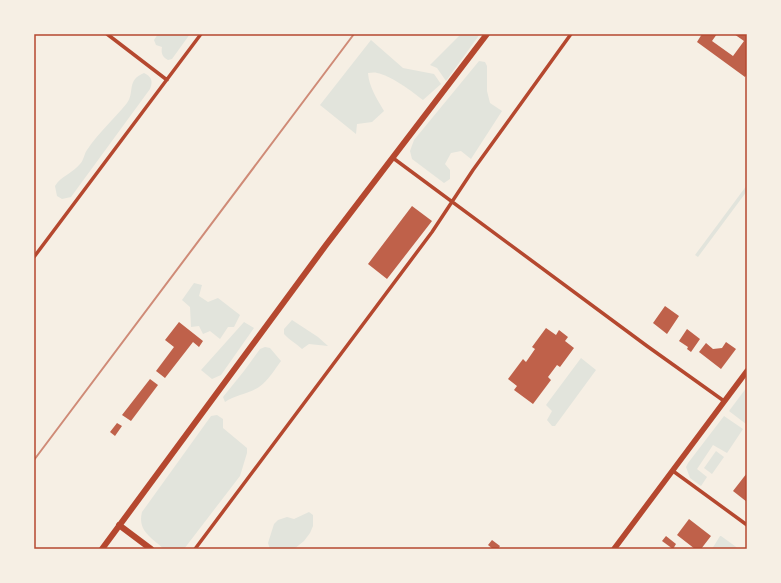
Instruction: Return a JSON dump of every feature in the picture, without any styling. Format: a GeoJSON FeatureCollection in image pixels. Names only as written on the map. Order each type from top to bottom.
{"type":"FeatureCollection","features":[{"type":"Feature","properties":{"kind":"main road"},"geometry":{"type":"LineString","coordinates":[[102,549],[326,246],[487,34]]}},
{"type":"Feature","properties":{"kind":"main road"},"geometry":{"type":"LineString","coordinates":[[614,549],[747,371]]}},
{"type":"Feature","properties":{"kind":"main road"},"geometry":{"type":"LineString","coordinates":[[119,525],[151,549]]}},
{"type":"Feature","properties":{"kind":"street"},"geometry":{"type":"LineString","coordinates":[[107,34],[167,80]]}},
{"type":"Feature","properties":{"kind":"street"},"geometry":{"type":"LineString","coordinates":[[34,257],[201,34]]}},
{"type":"Feature","properties":{"kind":"street"},"geometry":{"type":"LineString","coordinates":[[194,549],[432,232],[473,170],[571,34]]}},
{"type":"Feature","properties":{"kind":"street"},"geometry":{"type":"LineString","coordinates":[[393,158],[647,346],[724,401]]}},
{"type":"Feature","properties":{"kind":"street"},"geometry":{"type":"LineString","coordinates":[[673,471],[747,525]]}},
{"type":"Feature","properties":{"kind":"shaded area"},"geometry":{"type":"Polygon","coordinates":[[[158,34],[190,34],[172,59],[168,60],[162,55],[162,47],[156,45],[154,40],[158,34]]]}},
{"type":"Feature","properties":{"kind":"shaded area"},"geometry":{"type":"Polygon","coordinates":[[[461,34],[480,34],[446,81],[437,68],[430,65],[461,34]]]}},
{"type":"Feature","properties":{"kind":"shaded area"},"geometry":{"type":"Polygon","coordinates":[[[371,40],[403,68],[434,74],[441,84],[423,100],[401,84],[382,74],[368,73],[372,88],[384,111],[372,122],[357,124],[356,134],[320,105],[371,40]]]}},
{"type":"Feature","properties":{"kind":"shaded area"},"geometry":{"type":"Polygon","coordinates":[[[479,61],[485,62],[487,66],[487,91],[490,103],[502,111],[471,159],[461,151],[451,153],[445,164],[450,170],[450,179],[444,183],[412,159],[410,151],[414,140],[479,61]]]}},
{"type":"Feature","properties":{"kind":"shaded area"},"geometry":{"type":"Polygon","coordinates":[[[144,73],[149,76],[151,80],[150,89],[71,197],[62,199],[57,196],[55,186],[81,162],[91,144],[127,103],[135,79],[144,73]]]}},
{"type":"Feature","properties":{"kind":"shaded area"},"geometry":{"type":"Polygon","coordinates":[[[747,185],[747,191],[698,257],[695,255],[747,185]]]}},
{"type":"Feature","properties":{"kind":"shaded area"},"geometry":{"type":"Polygon","coordinates":[[[194,283],[202,285],[199,296],[208,302],[218,298],[240,315],[234,327],[228,327],[220,339],[210,331],[203,334],[199,326],[191,327],[190,307],[182,300],[194,283]]]}},
{"type":"Feature","properties":{"kind":"shaded area"},"geometry":{"type":"Polygon","coordinates":[[[292,320],[318,337],[328,346],[309,344],[302,349],[284,334],[284,329],[292,320]]]}},
{"type":"Feature","properties":{"kind":"shaded area"},"geometry":{"type":"Polygon","coordinates":[[[244,322],[254,328],[221,375],[212,379],[201,370],[244,322]]]}},
{"type":"Feature","properties":{"kind":"shaded area"},"geometry":{"type":"Polygon","coordinates":[[[265,347],[270,348],[281,361],[274,371],[259,387],[225,402],[223,397],[260,349],[265,347]]]}},
{"type":"Feature","properties":{"kind":"shaded area"},"geometry":{"type":"Polygon","coordinates":[[[581,358],[596,370],[555,426],[552,426],[547,420],[552,411],[546,405],[581,358]]]}},
{"type":"Feature","properties":{"kind":"shaded area"},"geometry":{"type":"Polygon","coordinates":[[[747,387],[747,423],[746,424],[729,411],[747,387]]]}},
{"type":"Feature","properties":{"kind":"shaded area"},"geometry":{"type":"Polygon","coordinates":[[[217,415],[223,419],[223,428],[247,448],[247,453],[240,476],[184,549],[164,549],[147,534],[144,529],[141,519],[142,512],[211,416],[217,415]]]}},
{"type":"Feature","properties":{"kind":"shaded area"},"geometry":{"type":"Polygon","coordinates":[[[724,416],[743,429],[727,453],[713,445],[697,469],[707,477],[701,486],[690,478],[686,467],[724,416]]]}},
{"type":"Feature","properties":{"kind":"shaded area"},"geometry":{"type":"Polygon","coordinates":[[[716,451],[724,457],[712,474],[704,468],[716,451]]]}},
{"type":"Feature","properties":{"kind":"shaded area"},"geometry":{"type":"Polygon","coordinates":[[[309,512],[313,515],[313,526],[304,541],[294,549],[270,549],[268,543],[274,524],[278,520],[287,517],[294,519],[309,512]]]}},
{"type":"Feature","properties":{"kind":"shaded area"},"geometry":{"type":"Polygon","coordinates":[[[721,536],[739,549],[712,549],[721,536]]]}},
{"type":"Feature","properties":{"kind":"building"},"geometry":{"type":"Polygon","coordinates":[[[702,34],[717,34],[712,41],[733,56],[744,41],[734,34],[747,34],[747,74],[745,77],[697,42],[702,34]]]}},
{"type":"Feature","properties":{"kind":"building"},"geometry":{"type":"Polygon","coordinates":[[[412,206],[432,221],[387,279],[368,264],[412,206]]]}},
{"type":"Feature","properties":{"kind":"building"},"geometry":{"type":"Polygon","coordinates":[[[665,306],[679,316],[667,334],[653,323],[665,306]]]}},
{"type":"Feature","properties":{"kind":"building"},"geometry":{"type":"Polygon","coordinates":[[[179,322],[203,341],[199,347],[193,342],[165,378],[156,371],[174,347],[165,340],[179,322]]]}},
{"type":"Feature","properties":{"kind":"building"},"geometry":{"type":"Polygon","coordinates":[[[546,328],[556,335],[559,330],[568,337],[565,341],[574,348],[560,367],[557,365],[548,377],[551,380],[533,404],[514,390],[517,386],[508,379],[523,359],[526,362],[535,349],[532,347],[546,328]]]}},
{"type":"Feature","properties":{"kind":"building"},"geometry":{"type":"Polygon","coordinates":[[[687,329],[700,339],[691,352],[687,349],[688,347],[679,341],[687,329]]]}},
{"type":"Feature","properties":{"kind":"building"},"geometry":{"type":"Polygon","coordinates":[[[726,342],[736,349],[721,369],[699,352],[706,343],[713,349],[722,348],[726,342]]]}},
{"type":"Feature","properties":{"kind":"building"},"geometry":{"type":"Polygon","coordinates":[[[150,379],[158,385],[131,421],[122,415],[150,379]]]}},
{"type":"Feature","properties":{"kind":"building"},"geometry":{"type":"Polygon","coordinates":[[[117,423],[122,426],[115,436],[110,432],[117,423]]]}},
{"type":"Feature","properties":{"kind":"building"},"geometry":{"type":"Polygon","coordinates":[[[747,473],[747,502],[733,491],[747,473]]]}},
{"type":"Feature","properties":{"kind":"building"},"geometry":{"type":"Polygon","coordinates":[[[689,519],[711,536],[701,549],[695,549],[677,535],[689,519]]]}},
{"type":"Feature","properties":{"kind":"building"},"geometry":{"type":"Polygon","coordinates":[[[666,536],[676,544],[673,549],[662,541],[666,536]]]}},
{"type":"Feature","properties":{"kind":"building"},"geometry":{"type":"Polygon","coordinates":[[[492,540],[500,546],[498,549],[493,549],[488,545],[492,540]]]}},
{"type":"Feature","properties":{"kind":"railway"},"geometry":{"type":"LineString","coordinates":[[34,460],[354,34]]}}]}
